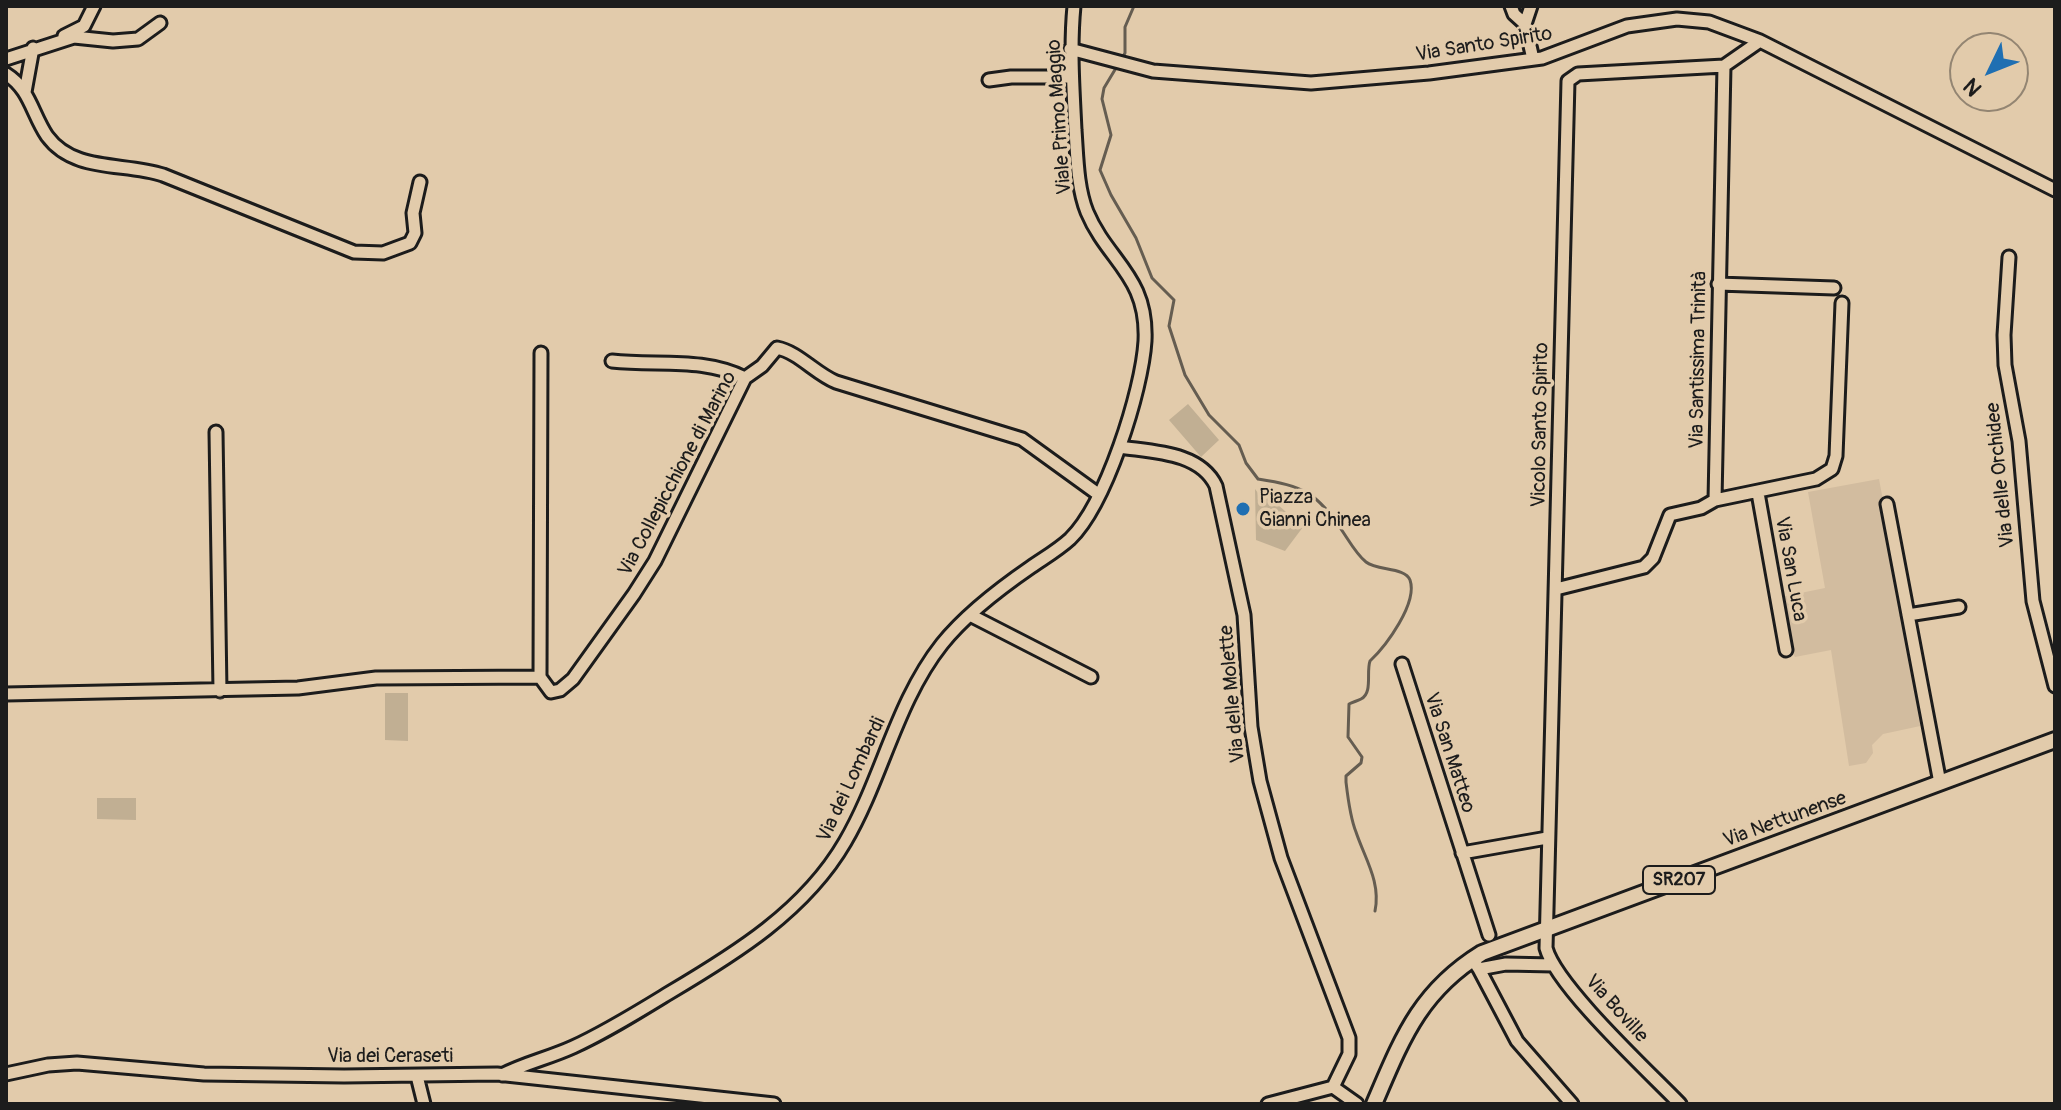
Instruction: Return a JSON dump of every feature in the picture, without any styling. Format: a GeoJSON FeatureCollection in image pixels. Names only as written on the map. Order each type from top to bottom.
{"type":"FeatureCollection","features":[{"type":"Feature","properties":{"kind":"main road","name":"Via Nettunense"},"geometry":{"type":"LineString","coordinates":[[1374,1104],[1417,1013],[1445,979],[1476,964],[1493,948],[2055,740]]}},
{"type":"Feature","properties":{"kind":"street"},"geometry":{"type":"LineString","coordinates":[[58,41],[84,26],[94,6]]}},
{"type":"Feature","properties":{"kind":"street","name":"Viale Primo Maggio"},"geometry":{"type":"LineString","coordinates":[[1074,6],[1070,49],[1084,203],[1099,234],[1129,275],[1141,302],[1145,322],[1141,371],[1120,447]]}},
{"type":"Feature","properties":{"kind":"street"},"geometry":{"type":"LineString","coordinates":[[1511,6],[1525,24]]}},
{"type":"Feature","properties":{"kind":"street"},"geometry":{"type":"LineString","coordinates":[[1531,6],[1525,24],[1533,59]]}},
{"type":"Feature","properties":{"kind":"street","name":"Via Santo Spirito"},"geometry":{"type":"LineString","coordinates":[[1070,49],[1165,73],[1311,83],[1429,73],[1533,59],[1554,55],[1627,26],[1677,19],[1718,24],[1760,41],[2055,190]]}},
{"type":"Feature","properties":{"kind":"street"},"geometry":{"type":"LineString","coordinates":[[6,59],[74,37],[134,40],[160,23]]}},
{"type":"Feature","properties":{"kind":"street"},"geometry":{"type":"LineString","coordinates":[[1724,66],[1760,41]]}},
{"type":"Feature","properties":{"kind":"street"},"geometry":{"type":"LineString","coordinates":[[25,92],[33,48]]}},
{"type":"Feature","properties":{"kind":"street","name":"Via Santissima Trinità"},"geometry":{"type":"LineString","coordinates":[[1715,500],[1724,66]]}},
{"type":"Feature","properties":{"kind":"street","name":"Vicolo Santo Spirito"},"geometry":{"type":"LineString","coordinates":[[1547,928],[1569,80],[1578,74],[1724,66]]}},
{"type":"Feature","properties":{"kind":"street"},"geometry":{"type":"LineString","coordinates":[[6,74],[25,92],[48,137],[71,156],[91,163],[134,167],[163,175],[354,252],[383,253],[410,243],[415,233],[413,213],[420,182]]}},
{"type":"Feature","properties":{"kind":"street"},"geometry":{"type":"LineString","coordinates":[[989,80],[1072,77]]}},
{"type":"Feature","properties":{"kind":"street","name":"Via delle Orchidee"},"geometry":{"type":"LineString","coordinates":[[2009,257],[2005,365],[2019,441],[2033,601],[2055,686]]}},
{"type":"Feature","properties":{"kind":"street"},"geometry":{"type":"LineString","coordinates":[[1718,284],[1834,288]]}},
{"type":"Feature","properties":{"kind":"street"},"geometry":{"type":"LineString","coordinates":[[1556,589],[1644,567],[1652,560],[1670,515],[1701,508],[1715,500],[1819,478],[1834,467],[1842,303]]}},
{"type":"Feature","properties":{"kind":"street","name":"Via Collepicchione di Marino"},"geometry":{"type":"LineString","coordinates":[[6,694],[298,688],[376,678],[540,677],[551,692],[557,692],[566,685],[655,561],[745,378],[762,366],[773,351],[782,349],[835,381],[1022,439],[1039,448],[1098,494]]}},
{"type":"Feature","properties":{"kind":"street"},"geometry":{"type":"LineString","coordinates":[[540,677],[541,353]]}},
{"type":"Feature","properties":{"kind":"street"},"geometry":{"type":"LineString","coordinates":[[612,361],[689,363],[723,369],[745,378]]}},
{"type":"Feature","properties":{"kind":"street"},"geometry":{"type":"LineString","coordinates":[[216,432],[220,691]]}},
{"type":"Feature","properties":{"kind":"street","name":"Via dei Lombardi"},"geometry":{"type":"LineString","coordinates":[[502,1075],[580,1044],[647,1007],[747,945],[801,897],[831,864],[850,834],[889,741],[932,658],[970,615],[1069,539],[1084,522],[1120,447]]}},
{"type":"Feature","properties":{"kind":"street","name":"Via delle Molette"},"geometry":{"type":"LineString","coordinates":[[1120,447],[1199,464],[1209,473],[1216,486],[1242,605],[1251,727],[1260,781],[1281,858],[1349,1038],[1349,1054],[1333,1087]]}},
{"type":"Feature","properties":{"kind":"street","name":"Via San Luca"},"geometry":{"type":"LineString","coordinates":[[1758,493],[1786,650]]}},
{"type":"Feature","properties":{"kind":"street"},"geometry":{"type":"LineString","coordinates":[[1887,504],[1940,783]]}},
{"type":"Feature","properties":{"kind":"street"},"geometry":{"type":"LineString","coordinates":[[1908,615],[1959,607]]}},
{"type":"Feature","properties":{"kind":"street"},"geometry":{"type":"LineString","coordinates":[[970,615],[1091,677]]}},
{"type":"Feature","properties":{"kind":"street","name":"Via San Matteo"},"geometry":{"type":"LineString","coordinates":[[1402,664],[1489,935]]}},
{"type":"Feature","properties":{"kind":"street"},"geometry":{"type":"LineString","coordinates":[[1462,853],[1547,838]]}},
{"type":"Feature","properties":{"kind":"street"},"geometry":{"type":"LineString","coordinates":[[1547,928],[1546,948],[1553,965],[1476,964],[1517,1041],[1572,1104]]}},
{"type":"Feature","properties":{"kind":"street","name":"Via Boville"},"geometry":{"type":"LineString","coordinates":[[1553,965],[1680,1104]]}},
{"type":"Feature","properties":{"kind":"street","name":"Via dei Ceraseti"},"geometry":{"type":"LineString","coordinates":[[6,1074],[39,1066],[77,1063],[195,1074],[502,1075],[774,1104]]}},
{"type":"Feature","properties":{"kind":"street"},"geometry":{"type":"LineString","coordinates":[[417,1076],[424,1104]]}},
{"type":"Feature","properties":{"kind":"street"},"geometry":{"type":"LineString","coordinates":[[1268,1104],[1333,1087],[1357,1104]]}},
{"type":"Feature","properties":{"kind":"shaded area"},"geometry":{"type":"Polygon","coordinates":[[[1188,404],[1219,440],[1201,457],[1169,420],[1188,404]]]}},
{"type":"Feature","properties":{"kind":"shaded area"},"geometry":{"type":"Polygon","coordinates":[[[1879,479],[1925,725],[1883,734],[1872,745],[1873,753],[1866,763],[1849,766],[1831,650],[1795,657],[1790,649],[1781,597],[1825,588],[1808,492],[1879,479]]]}},
{"type":"Feature","properties":{"kind":"shaded area"},"geometry":{"type":"Polygon","coordinates":[[[1255,489],[1261,497],[1268,496],[1303,527],[1285,551],[1256,540],[1255,489]]]}},
{"type":"Feature","properties":{"kind":"shaded area"},"geometry":{"type":"Polygon","coordinates":[[[385,693],[408,693],[408,741],[385,740],[385,693]]]}},
{"type":"Feature","properties":{"kind":"shaded area"},"geometry":{"type":"Polygon","coordinates":[[[97,798],[136,798],[136,820],[97,819],[97,798]]]}},
{"type":"Feature","properties":{"kind":"waterway"},"geometry":{"type":"LineString","coordinates":[[1134,6],[1125,27],[1125,53],[1104,88],[1102,99],[1111,135],[1100,170],[1136,238],[1152,278],[1174,300],[1169,326],[1185,375],[1209,415],[1239,445],[1246,463],[1258,479],[1308,493],[1325,508],[1366,562],[1403,573],[1410,580],[1405,612],[1392,635],[1370,661],[1367,692],[1361,699],[1349,704],[1348,737],[1362,757],[1361,763],[1346,776],[1348,795],[1354,826],[1374,880],[1375,911]]}},
{"type":"Feature","properties":{"kind":"place","name":"Piazza Gianni Chinea"},"geometry":{"type":"Point","coordinates":[1243,509]}}]}
